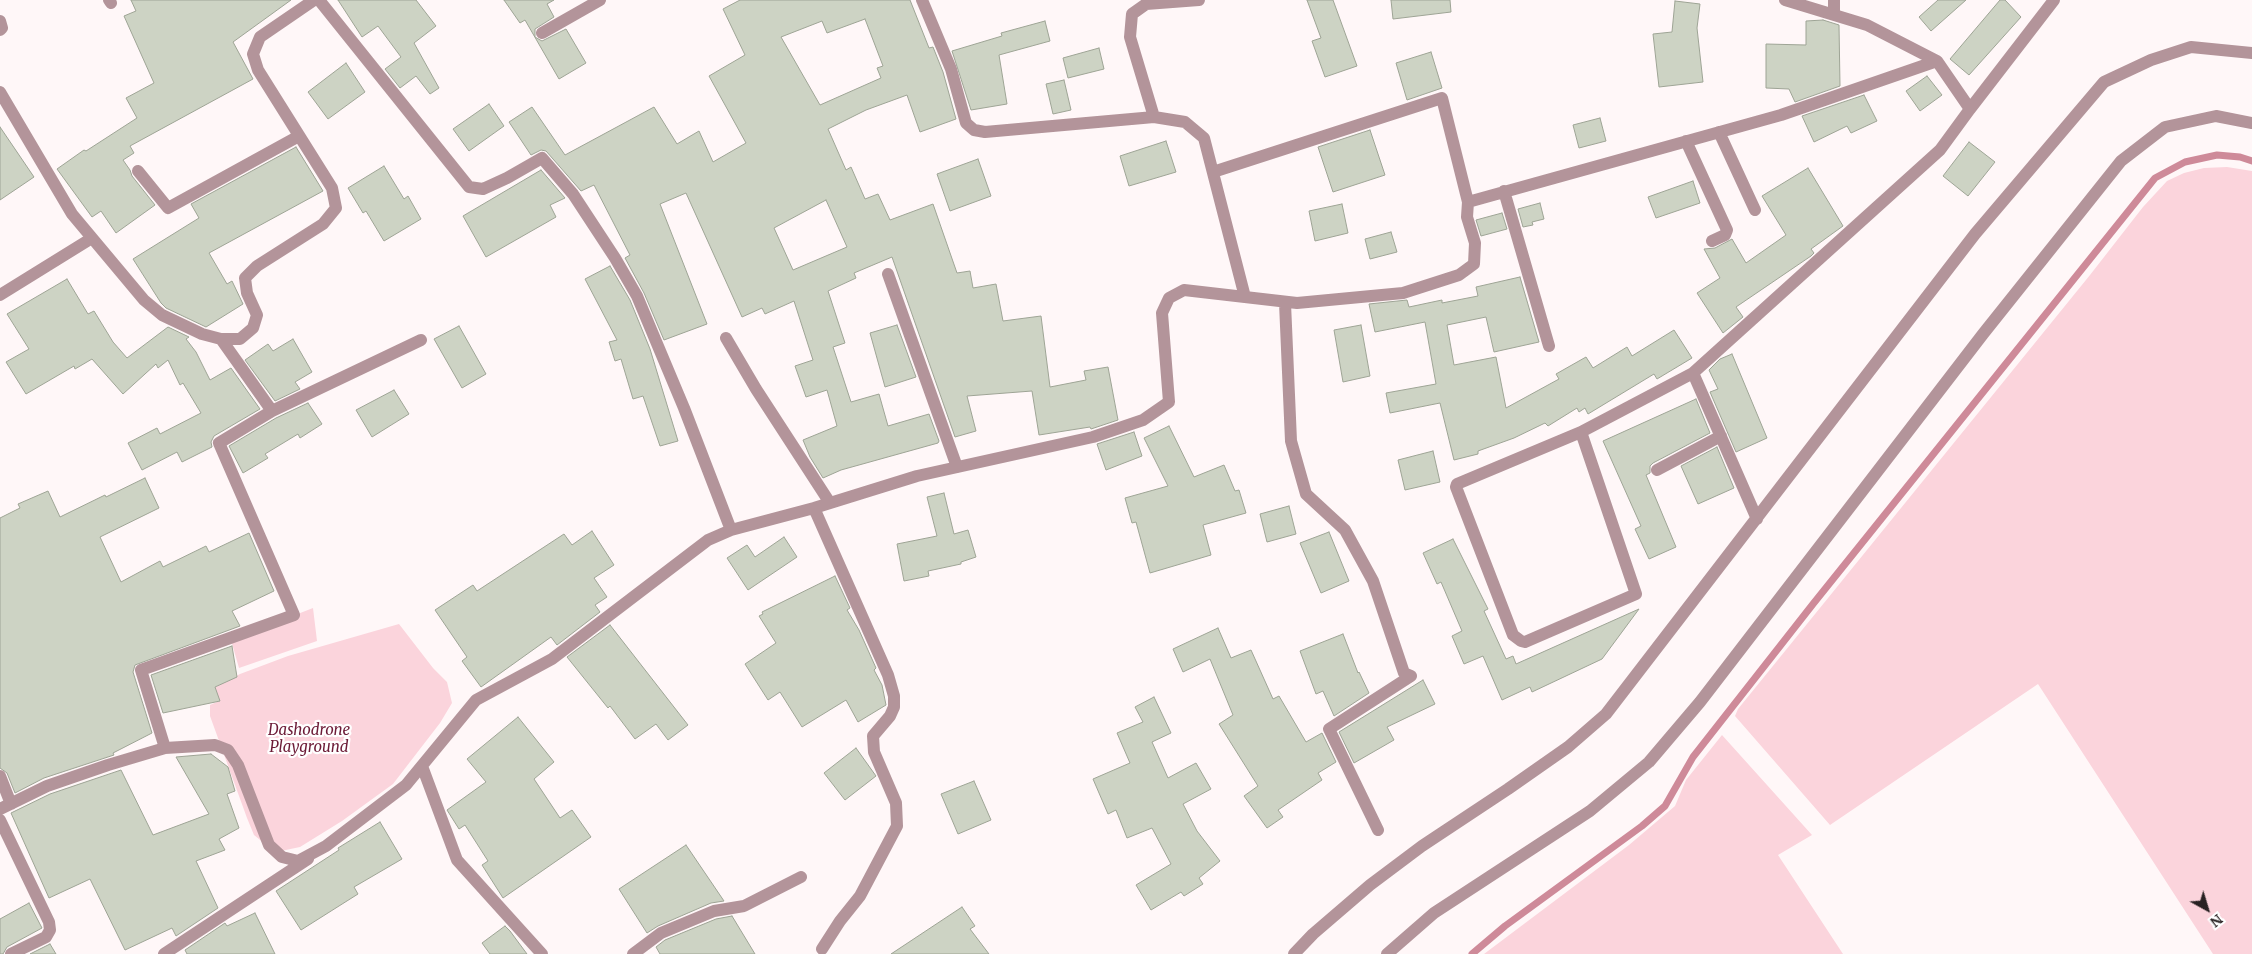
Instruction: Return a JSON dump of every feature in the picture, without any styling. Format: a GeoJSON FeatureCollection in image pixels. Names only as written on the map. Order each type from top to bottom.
{"type":"FeatureCollection","features":[{"type":"Feature","properties":{"kind":"street"},"geometry":{"type":"LineString","coordinates":[[0,92],[72,214],[144,300],[162,315],[202,334],[221,339],[240,338],[253,328],[258,315],[247,293],[245,278],[257,266],[323,224],[336,208],[332,188],[258,70],[253,54],[260,37],[314,0]]}},
{"type":"Feature","properties":{"kind":"street"},"geometry":{"type":"LineString","coordinates":[[319,0],[469,187],[483,189],[542,158],[573,194],[615,258],[637,296],[684,408],[731,530]]}},
{"type":"Feature","properties":{"kind":"street"},"geometry":{"type":"LineString","coordinates":[[542,33],[584,4],[600,0]]}},
{"type":"Feature","properties":{"kind":"street"},"geometry":{"type":"LineString","coordinates":[[922,0],[951,69],[966,123],[974,130],[985,132],[1154,117],[1185,122],[1204,138],[1245,297]]}},
{"type":"Feature","properties":{"kind":"street"},"geometry":{"type":"LineString","coordinates":[[1154,117],[1130,37],[1132,14],[1146,4],[1199,0]]}},
{"type":"Feature","properties":{"kind":"street"},"geometry":{"type":"LineString","coordinates":[[1785,0],[1867,25],[1937,61],[1970,109]]}},
{"type":"Feature","properties":{"kind":"street"},"geometry":{"type":"LineString","coordinates":[[1834,0],[1834,15]]}},
{"type":"Feature","properties":{"kind":"street"},"geometry":{"type":"LineString","coordinates":[[1581,432],[1636,594],[1525,642],[1521,641],[1513,635],[1456,487],[1457,484],[1581,432],[1693,373],[1940,150],[2054,0]]}},
{"type":"Feature","properties":{"kind":"street"},"geometry":{"type":"LineString","coordinates":[[1294,954],[1312,934],[1370,885],[1422,846],[1568,747],[1606,714],[1975,234],[2104,82],[2151,60],[2191,47],[2252,53]]}},
{"type":"Feature","properties":{"kind":"street"},"geometry":{"type":"LineString","coordinates":[[1468,202],[1781,115],[1937,61]]}},
{"type":"Feature","properties":{"kind":"street"},"geometry":{"type":"LineString","coordinates":[[164,954],[282,878],[406,785],[476,700],[552,659],[708,540],[731,530],[814,508],[917,476],[1093,437],[1143,420],[1169,402],[1162,313],[1169,298],[1184,290],[1285,303],[1403,292],[1459,275],[1474,264],[1475,243],[1467,218],[1468,202],[1442,98],[1213,172]]}},
{"type":"Feature","properties":{"kind":"street"},"geometry":{"type":"LineString","coordinates":[[1386,954],[1434,913],[1590,811],[1649,762],[1700,702],[1983,334],[2121,161],[2165,127],[2216,116],[2252,123]]}},
{"type":"Feature","properties":{"kind":"street"},"geometry":{"type":"LineString","coordinates":[[1719,132],[1755,210]]}},
{"type":"Feature","properties":{"kind":"street"},"geometry":{"type":"LineString","coordinates":[[138,172],[168,208],[299,136]]}},
{"type":"Feature","properties":{"kind":"street"},"geometry":{"type":"LineString","coordinates":[[1686,141],[1727,230],[1724,235],[1712,241]]}},
{"type":"Feature","properties":{"kind":"street"},"geometry":{"type":"LineString","coordinates":[[1504,191],[1548,346]]}},
{"type":"Feature","properties":{"kind":"street"},"geometry":{"type":"LineString","coordinates":[[0,296],[92,238]]}},
{"type":"Feature","properties":{"kind":"street"},"geometry":{"type":"LineString","coordinates":[[888,274],[957,467]]}},
{"type":"Feature","properties":{"kind":"street"},"geometry":{"type":"LineString","coordinates":[[1285,303],[1291,441],[1306,494],[1345,530],[1373,581],[1404,672],[1411,676],[1329,729],[1378,830]]}},
{"type":"Feature","properties":{"kind":"street"},"geometry":{"type":"LineString","coordinates":[[726,338],[756,389],[830,503]]}},
{"type":"Feature","properties":{"kind":"street"},"geometry":{"type":"LineString","coordinates":[[221,339],[272,411]]}},
{"type":"Feature","properties":{"kind":"street"},"geometry":{"type":"LineString","coordinates":[[165,748],[141,670],[294,615],[219,442],[272,411],[421,340]]}},
{"type":"Feature","properties":{"kind":"street"},"geometry":{"type":"LineString","coordinates":[[1693,373],[1757,519]]}},
{"type":"Feature","properties":{"kind":"street"},"geometry":{"type":"LineString","coordinates":[[1658,470],[1721,436]]}},
{"type":"Feature","properties":{"kind":"street"},"geometry":{"type":"LineString","coordinates":[[814,508],[888,675],[894,696],[894,707],[890,716],[873,736],[874,752],[896,803],[897,826],[860,896],[840,921],[822,949]]}},
{"type":"Feature","properties":{"kind":"street"},"geometry":{"type":"LineString","coordinates":[[0,776],[6,806],[47,786],[165,748],[215,744],[228,750],[238,765],[269,845],[282,857],[298,860],[326,846]]}},
{"type":"Feature","properties":{"kind":"street"},"geometry":{"type":"LineString","coordinates":[[422,766],[457,860],[542,954]]}},
{"type":"Feature","properties":{"kind":"street"},"geometry":{"type":"LineString","coordinates":[[0,820],[49,922],[50,930],[46,937],[11,954]]}},
{"type":"Feature","properties":{"kind":"street"},"geometry":{"type":"LineString","coordinates":[[633,954],[661,933],[714,911],[744,906],[801,877]]}},
{"type":"Feature","properties":{"kind":"green space"},"geometry":{"type":"Polygon","coordinates":[[[2227,167],[2252,171],[2252,954],[2213,954],[2038,684],[1830,825],[1735,716],[1738,709],[2143,207],[2167,181],[2184,173],[2204,168],[2227,167]]]}},
{"type":"Feature","properties":{"kind":"green space"},"geometry":{"type":"Polygon","coordinates":[[[313,608],[317,641],[239,668],[231,640],[313,608]]]}},
{"type":"Feature","properties":{"kind":"green space","name":"Dashodrone Playground"},"geometry":{"type":"Polygon","coordinates":[[[399,624],[433,668],[447,682],[452,703],[440,723],[393,784],[342,821],[300,847],[281,851],[270,848],[254,835],[247,818],[210,716],[210,705],[219,701],[208,691],[240,674],[288,656],[399,624]]]}},
{"type":"Feature","properties":{"kind":"green space"},"geometry":{"type":"Polygon","coordinates":[[[1722,735],[1812,835],[1778,855],[1843,954],[1484,954],[1629,845],[1675,806],[1686,780],[1722,735]]]}},
{"type":"Feature","properties":{"kind":"building"},"geometry":{"type":"Polygon","coordinates":[[[131,0],[291,0],[233,42],[253,79],[130,146],[134,153],[123,160],[132,176],[155,205],[116,233],[101,211],[92,217],[57,169],[84,150],[86,151],[137,118],[126,98],[154,83],[124,16],[136,11],[131,0]]]}},
{"type":"Feature","properties":{"kind":"building"},"geometry":{"type":"Polygon","coordinates":[[[338,0],[416,0],[436,26],[414,43],[439,88],[430,94],[416,76],[400,88],[385,69],[401,57],[378,26],[362,37],[338,0]]]}},
{"type":"Feature","properties":{"kind":"building"},"geometry":{"type":"Polygon","coordinates":[[[504,0],[554,0],[547,4],[554,17],[535,29],[535,37],[542,41],[566,29],[586,63],[559,79],[525,20],[520,23],[504,0]]]}},
{"type":"Feature","properties":{"kind":"building"},"geometry":{"type":"Polygon","coordinates":[[[740,0],[910,0],[929,48],[933,47],[943,72],[956,119],[920,132],[907,95],[866,110],[828,129],[846,170],[851,167],[865,199],[878,194],[890,220],[933,204],[957,273],[970,271],[973,288],[996,284],[1003,321],[1041,316],[1050,387],[1086,380],[1084,371],[1108,367],[1118,420],[1091,429],[1090,427],[1039,435],[1032,391],[967,396],[976,431],[955,437],[892,257],[854,273],[856,278],[828,291],[845,343],[833,347],[851,402],[879,394],[888,426],[929,414],[939,441],[938,443],[841,470],[823,478],[810,457],[803,440],[837,426],[827,390],[806,397],[795,366],[813,360],[794,301],[765,314],[762,308],[742,317],[686,193],[660,204],[707,324],[664,340],[644,293],[625,258],[630,255],[594,185],[581,191],[546,151],[541,150],[531,155],[509,122],[532,107],[565,155],[654,107],[677,144],[699,131],[713,162],[746,143],[709,76],[745,55],[723,9],[740,0]],[[865,19],[827,33],[822,21],[781,37],[820,105],[881,78],[877,68],[883,66],[865,19]],[[826,200],[774,228],[793,270],[847,247],[826,200]]]}},
{"type":"Feature","properties":{"kind":"building"},"geometry":{"type":"Polygon","coordinates":[[[1307,0],[1333,0],[1357,66],[1325,77],[1312,41],[1321,38],[1307,0]]]}},
{"type":"Feature","properties":{"kind":"building"},"geometry":{"type":"Polygon","coordinates":[[[1391,0],[1450,0],[1451,12],[1393,19],[1391,0]]]}},
{"type":"Feature","properties":{"kind":"building"},"geometry":{"type":"Polygon","coordinates":[[[1938,0],[1966,0],[1931,31],[1919,17],[1938,0]]]}},
{"type":"Feature","properties":{"kind":"building"},"geometry":{"type":"Polygon","coordinates":[[[2000,0],[2005,0],[2021,17],[1969,75],[1950,59],[2000,0]]]}},
{"type":"Feature","properties":{"kind":"building"},"geometry":{"type":"Polygon","coordinates":[[[1675,1],[1700,4],[1697,28],[1703,82],[1659,87],[1653,34],[1672,32],[1675,1]]]}},
{"type":"Feature","properties":{"kind":"building"},"geometry":{"type":"Polygon","coordinates":[[[1823,20],[1839,25],[1840,86],[1795,102],[1789,89],[1766,88],[1766,44],[1806,45],[1806,21],[1823,20]]]}},
{"type":"Feature","properties":{"kind":"building"},"geometry":{"type":"Polygon","coordinates":[[[1045,21],[1050,41],[999,55],[1007,104],[971,110],[952,51],[1002,36],[1001,33],[1045,21]]]}},
{"type":"Feature","properties":{"kind":"building"},"geometry":{"type":"Polygon","coordinates":[[[1099,48],[1104,69],[1068,78],[1063,58],[1099,48]]]}},
{"type":"Feature","properties":{"kind":"building"},"geometry":{"type":"Polygon","coordinates":[[[1431,52],[1442,88],[1407,100],[1396,63],[1431,52]]]}},
{"type":"Feature","properties":{"kind":"building"},"geometry":{"type":"Polygon","coordinates":[[[346,63],[365,92],[328,119],[308,92],[346,63]]]}},
{"type":"Feature","properties":{"kind":"building"},"geometry":{"type":"Polygon","coordinates":[[[1927,76],[1942,95],[1920,111],[1906,91],[1927,76]]]}},
{"type":"Feature","properties":{"kind":"building"},"geometry":{"type":"Polygon","coordinates":[[[1064,80],[1071,110],[1053,114],[1046,84],[1064,80]]]}},
{"type":"Feature","properties":{"kind":"building"},"geometry":{"type":"Polygon","coordinates":[[[1864,95],[1877,121],[1851,133],[1847,126],[1814,142],[1802,116],[1864,95]]]}},
{"type":"Feature","properties":{"kind":"building"},"geometry":{"type":"Polygon","coordinates":[[[489,104],[504,126],[469,151],[453,129],[489,104]]]}},
{"type":"Feature","properties":{"kind":"building"},"geometry":{"type":"Polygon","coordinates":[[[1600,118],[1606,141],[1579,148],[1573,125],[1600,118]]]}},
{"type":"Feature","properties":{"kind":"building"},"geometry":{"type":"Polygon","coordinates":[[[0,127],[34,177],[0,200],[0,127]]]}},
{"type":"Feature","properties":{"kind":"building"},"geometry":{"type":"Polygon","coordinates":[[[1370,130],[1385,175],[1333,192],[1318,147],[1370,130]]]}},
{"type":"Feature","properties":{"kind":"building"},"geometry":{"type":"Polygon","coordinates":[[[1166,141],[1176,172],[1129,186],[1120,156],[1166,141]]]}},
{"type":"Feature","properties":{"kind":"building"},"geometry":{"type":"Polygon","coordinates":[[[1969,142],[1995,162],[1968,196],[1943,176],[1969,142]]]}},
{"type":"Feature","properties":{"kind":"building"},"geometry":{"type":"Polygon","coordinates":[[[296,147],[323,191],[209,253],[227,284],[232,281],[243,304],[206,327],[166,308],[133,259],[199,218],[191,204],[296,147]]]}},
{"type":"Feature","properties":{"kind":"building"},"geometry":{"type":"Polygon","coordinates":[[[978,159],[991,196],[950,211],[937,174],[978,159]]]}},
{"type":"Feature","properties":{"kind":"building"},"geometry":{"type":"Polygon","coordinates":[[[384,166],[404,199],[408,196],[421,219],[384,241],[366,211],[363,213],[348,188],[384,166]]]}},
{"type":"Feature","properties":{"kind":"building"},"geometry":{"type":"Polygon","coordinates":[[[1808,168],[1843,226],[1811,249],[1814,253],[1811,256],[1736,307],[1743,317],[1723,333],[1697,293],[1720,278],[1704,249],[1715,248],[1732,239],[1746,263],[1786,235],[1762,196],[1808,168]]]}},
{"type":"Feature","properties":{"kind":"building"},"geometry":{"type":"Polygon","coordinates":[[[541,170],[565,198],[550,205],[556,217],[486,257],[463,216],[541,170]]]}},
{"type":"Feature","properties":{"kind":"building"},"geometry":{"type":"Polygon","coordinates":[[[1693,181],[1700,203],[1656,218],[1648,197],[1693,181]]]}},
{"type":"Feature","properties":{"kind":"building"},"geometry":{"type":"Polygon","coordinates":[[[1540,203],[1544,219],[1532,222],[1533,225],[1523,227],[1518,209],[1540,203]]]}},
{"type":"Feature","properties":{"kind":"building"},"geometry":{"type":"Polygon","coordinates":[[[1342,204],[1348,233],[1315,241],[1309,211],[1342,204]]]}},
{"type":"Feature","properties":{"kind":"building"},"geometry":{"type":"Polygon","coordinates":[[[1502,213],[1507,229],[1481,236],[1476,220],[1502,213]]]}},
{"type":"Feature","properties":{"kind":"building"},"geometry":{"type":"Polygon","coordinates":[[[1391,232],[1397,252],[1370,259],[1365,239],[1391,232]]]}},
{"type":"Feature","properties":{"kind":"building"},"geometry":{"type":"Polygon","coordinates":[[[610,266],[630,300],[650,349],[678,441],[660,446],[643,396],[633,399],[621,359],[615,361],[609,342],[617,340],[585,279],[610,266]]]}},
{"type":"Feature","properties":{"kind":"building"},"geometry":{"type":"Polygon","coordinates":[[[1520,277],[1539,342],[1494,352],[1486,317],[1447,325],[1454,365],[1496,357],[1506,408],[1559,379],[1556,374],[1586,357],[1593,368],[1627,347],[1632,356],[1674,330],[1692,358],[1657,379],[1654,374],[1588,414],[1585,408],[1579,412],[1577,408],[1548,426],[1545,423],[1514,438],[1478,451],[1478,454],[1454,460],[1440,403],[1390,413],[1386,393],[1436,384],[1425,322],[1375,332],[1369,304],[1407,300],[1409,307],[1442,300],[1442,303],[1478,296],[1476,287],[1520,277]]]}},
{"type":"Feature","properties":{"kind":"building"},"geometry":{"type":"Polygon","coordinates":[[[67,279],[88,314],[94,311],[113,342],[127,358],[168,327],[189,337],[186,339],[196,352],[210,380],[231,368],[260,409],[214,436],[211,442],[212,447],[182,462],[177,452],[142,470],[128,443],[157,428],[160,434],[201,413],[183,383],[180,385],[168,360],[158,368],[156,364],[123,394],[92,359],[75,369],[74,366],[26,394],[6,362],[29,349],[7,314],[67,279]]]}},
{"type":"Feature","properties":{"kind":"building"},"geometry":{"type":"Polygon","coordinates":[[[897,325],[916,377],[885,387],[870,333],[897,325]]]}},
{"type":"Feature","properties":{"kind":"building"},"geometry":{"type":"Polygon","coordinates":[[[1361,325],[1370,376],[1343,382],[1334,330],[1361,325]]]}},
{"type":"Feature","properties":{"kind":"building"},"geometry":{"type":"Polygon","coordinates":[[[459,326],[486,374],[462,388],[434,339],[459,326]]]}},
{"type":"Feature","properties":{"kind":"building"},"geometry":{"type":"Polygon","coordinates":[[[293,339],[312,372],[295,382],[300,389],[275,401],[245,360],[268,344],[273,351],[293,339]]]}},
{"type":"Feature","properties":{"kind":"building"},"geometry":{"type":"Polygon","coordinates":[[[1732,354],[1767,438],[1736,452],[1710,392],[1718,389],[1709,370],[1720,359],[1732,354]]]}},
{"type":"Feature","properties":{"kind":"building"},"geometry":{"type":"Polygon","coordinates":[[[394,390],[409,414],[372,437],[356,410],[394,390]]]}},
{"type":"Feature","properties":{"kind":"building"},"geometry":{"type":"Polygon","coordinates":[[[1696,399],[1710,433],[1653,463],[1650,466],[1650,473],[1646,475],[1676,547],[1649,559],[1635,529],[1641,526],[1603,441],[1696,399]]]}},
{"type":"Feature","properties":{"kind":"building"},"geometry":{"type":"Polygon","coordinates":[[[308,403],[322,424],[300,438],[298,434],[265,454],[268,458],[243,473],[229,446],[276,418],[308,403]]]}},
{"type":"Feature","properties":{"kind":"building"},"geometry":{"type":"Polygon","coordinates":[[[1169,426],[1194,477],[1224,465],[1235,491],[1239,490],[1246,513],[1203,525],[1211,555],[1150,573],[1136,522],[1132,523],[1125,498],[1168,486],[1144,438],[1169,426]]]}},
{"type":"Feature","properties":{"kind":"building"},"geometry":{"type":"Polygon","coordinates":[[[1134,432],[1142,456],[1106,470],[1097,444],[1134,432]]]}},
{"type":"Feature","properties":{"kind":"building"},"geometry":{"type":"Polygon","coordinates":[[[1717,447],[1734,488],[1698,504],[1681,466],[1717,447]]]}},
{"type":"Feature","properties":{"kind":"building"},"geometry":{"type":"Polygon","coordinates":[[[1433,451],[1440,482],[1405,490],[1398,460],[1433,451]]]}},
{"type":"Feature","properties":{"kind":"building"},"geometry":{"type":"Polygon","coordinates":[[[145,478],[159,508],[100,537],[121,582],[160,561],[163,567],[206,546],[209,552],[249,533],[274,591],[232,611],[240,626],[135,665],[133,672],[152,733],[113,753],[114,755],[44,778],[15,793],[7,773],[0,768],[0,518],[20,508],[18,504],[48,491],[60,517],[145,478]]]}},
{"type":"Feature","properties":{"kind":"building"},"geometry":{"type":"Polygon","coordinates":[[[944,493],[954,534],[968,530],[976,557],[961,562],[961,564],[928,571],[929,576],[904,581],[897,544],[937,536],[927,497],[944,493]]]}},
{"type":"Feature","properties":{"kind":"building"},"geometry":{"type":"Polygon","coordinates":[[[1289,506],[1296,534],[1267,542],[1260,514],[1289,506]]]}},
{"type":"Feature","properties":{"kind":"building"},"geometry":{"type":"Polygon","coordinates":[[[592,531],[614,565],[594,578],[607,597],[595,605],[600,612],[557,645],[551,637],[481,687],[462,661],[467,657],[435,610],[473,585],[477,591],[564,534],[572,545],[592,531]]]}},
{"type":"Feature","properties":{"kind":"building"},"geometry":{"type":"Polygon","coordinates":[[[1329,532],[1349,581],[1321,593],[1300,543],[1329,532]]]}},
{"type":"Feature","properties":{"kind":"building"},"geometry":{"type":"Polygon","coordinates":[[[784,537],[797,557],[748,590],[727,558],[747,545],[755,557],[784,537]]]}},
{"type":"Feature","properties":{"kind":"building"},"geometry":{"type":"Polygon","coordinates":[[[1453,539],[1488,609],[1484,611],[1506,659],[1513,656],[1516,664],[1639,609],[1602,659],[1532,692],[1530,687],[1502,700],[1483,656],[1464,664],[1452,636],[1462,631],[1441,582],[1437,584],[1423,553],[1453,539]]]}},
{"type":"Feature","properties":{"kind":"building"},"geometry":{"type":"Polygon","coordinates":[[[835,576],[850,608],[847,610],[859,630],[876,668],[874,670],[882,685],[886,705],[858,722],[846,700],[802,727],[780,692],[768,700],[745,664],[776,643],[759,616],[763,614],[762,612],[835,576]]]}},
{"type":"Feature","properties":{"kind":"building"},"geometry":{"type":"Polygon","coordinates":[[[610,625],[688,725],[668,740],[656,724],[635,739],[610,706],[608,708],[567,657],[610,625]]]}},
{"type":"Feature","properties":{"kind":"building"},"geometry":{"type":"Polygon","coordinates":[[[1218,628],[1231,658],[1251,650],[1273,699],[1279,696],[1306,742],[1322,733],[1336,762],[1318,773],[1322,780],[1278,810],[1283,817],[1267,828],[1244,796],[1258,786],[1219,724],[1233,715],[1210,659],[1183,672],[1173,649],[1218,628]]]}},
{"type":"Feature","properties":{"kind":"building"},"geometry":{"type":"Polygon","coordinates":[[[1343,634],[1358,673],[1369,693],[1334,716],[1323,691],[1316,694],[1300,651],[1343,634]]]}},
{"type":"Feature","properties":{"kind":"building"},"geometry":{"type":"Polygon","coordinates":[[[232,646],[237,677],[215,687],[220,701],[163,713],[151,675],[232,646]]]}},
{"type":"Feature","properties":{"kind":"building"},"geometry":{"type":"Polygon","coordinates":[[[1423,680],[1435,704],[1387,727],[1394,740],[1354,763],[1339,732],[1423,680]]]}},
{"type":"Feature","properties":{"kind":"building"},"geometry":{"type":"Polygon","coordinates":[[[1154,697],[1171,733],[1152,742],[1168,778],[1196,763],[1211,789],[1183,804],[1197,831],[1220,861],[1199,878],[1203,884],[1184,896],[1181,892],[1151,910],[1136,885],[1171,864],[1152,828],[1127,838],[1116,810],[1108,814],[1093,779],[1130,763],[1117,733],[1143,722],[1135,707],[1154,697]]]}},
{"type":"Feature","properties":{"kind":"building"},"geometry":{"type":"Polygon","coordinates":[[[518,717],[554,762],[534,779],[560,818],[572,810],[591,837],[503,898],[482,865],[488,861],[465,825],[459,829],[447,810],[486,782],[467,759],[518,717]]]}},
{"type":"Feature","properties":{"kind":"building"},"geometry":{"type":"Polygon","coordinates":[[[856,748],[876,776],[845,800],[824,773],[856,748]]]}},
{"type":"Feature","properties":{"kind":"building"},"geometry":{"type":"Polygon","coordinates":[[[211,754],[228,767],[235,791],[227,794],[239,828],[219,839],[225,850],[196,861],[218,908],[176,936],[172,928],[125,950],[90,879],[49,898],[11,813],[50,794],[121,770],[153,835],[209,814],[176,757],[211,754]]]}},
{"type":"Feature","properties":{"kind":"building"},"geometry":{"type":"Polygon","coordinates":[[[974,781],[991,820],[958,834],[941,794],[974,781]]]}},
{"type":"Feature","properties":{"kind":"building"},"geometry":{"type":"Polygon","coordinates":[[[380,822],[402,859],[354,887],[358,894],[301,930],[276,891],[339,850],[338,848],[380,822]]]}},
{"type":"Feature","properties":{"kind":"building"},"geometry":{"type":"Polygon","coordinates":[[[686,845],[724,901],[711,903],[658,926],[647,933],[619,889],[686,845]]]}},
{"type":"Feature","properties":{"kind":"building"},"geometry":{"type":"Polygon","coordinates":[[[29,903],[42,928],[7,947],[3,954],[0,954],[0,919],[29,903]]]}},
{"type":"Feature","properties":{"kind":"building"},"geometry":{"type":"Polygon","coordinates":[[[962,907],[975,926],[970,929],[989,954],[891,954],[962,907]]]}},
{"type":"Feature","properties":{"kind":"building"},"geometry":{"type":"Polygon","coordinates":[[[255,913],[275,954],[187,954],[185,950],[225,923],[227,926],[255,913]]]}},
{"type":"Feature","properties":{"kind":"building"},"geometry":{"type":"Polygon","coordinates":[[[732,916],[755,954],[660,954],[656,947],[665,940],[716,919],[732,916]]]}},
{"type":"Feature","properties":{"kind":"building"},"geometry":{"type":"Polygon","coordinates":[[[505,926],[527,954],[490,954],[482,943],[505,926]]]}},
{"type":"Feature","properties":{"kind":"building"},"geometry":{"type":"Polygon","coordinates":[[[50,944],[56,954],[30,954],[50,944]]]}},
{"type":"Feature","properties":{"kind":"waterway"},"geometry":{"type":"LineString","coordinates":[[1472,954],[1505,926],[1642,826],[1665,806],[1693,757],[1813,604],[2155,178],[2185,162],[2217,155],[2240,157],[2252,161]]}}]}
